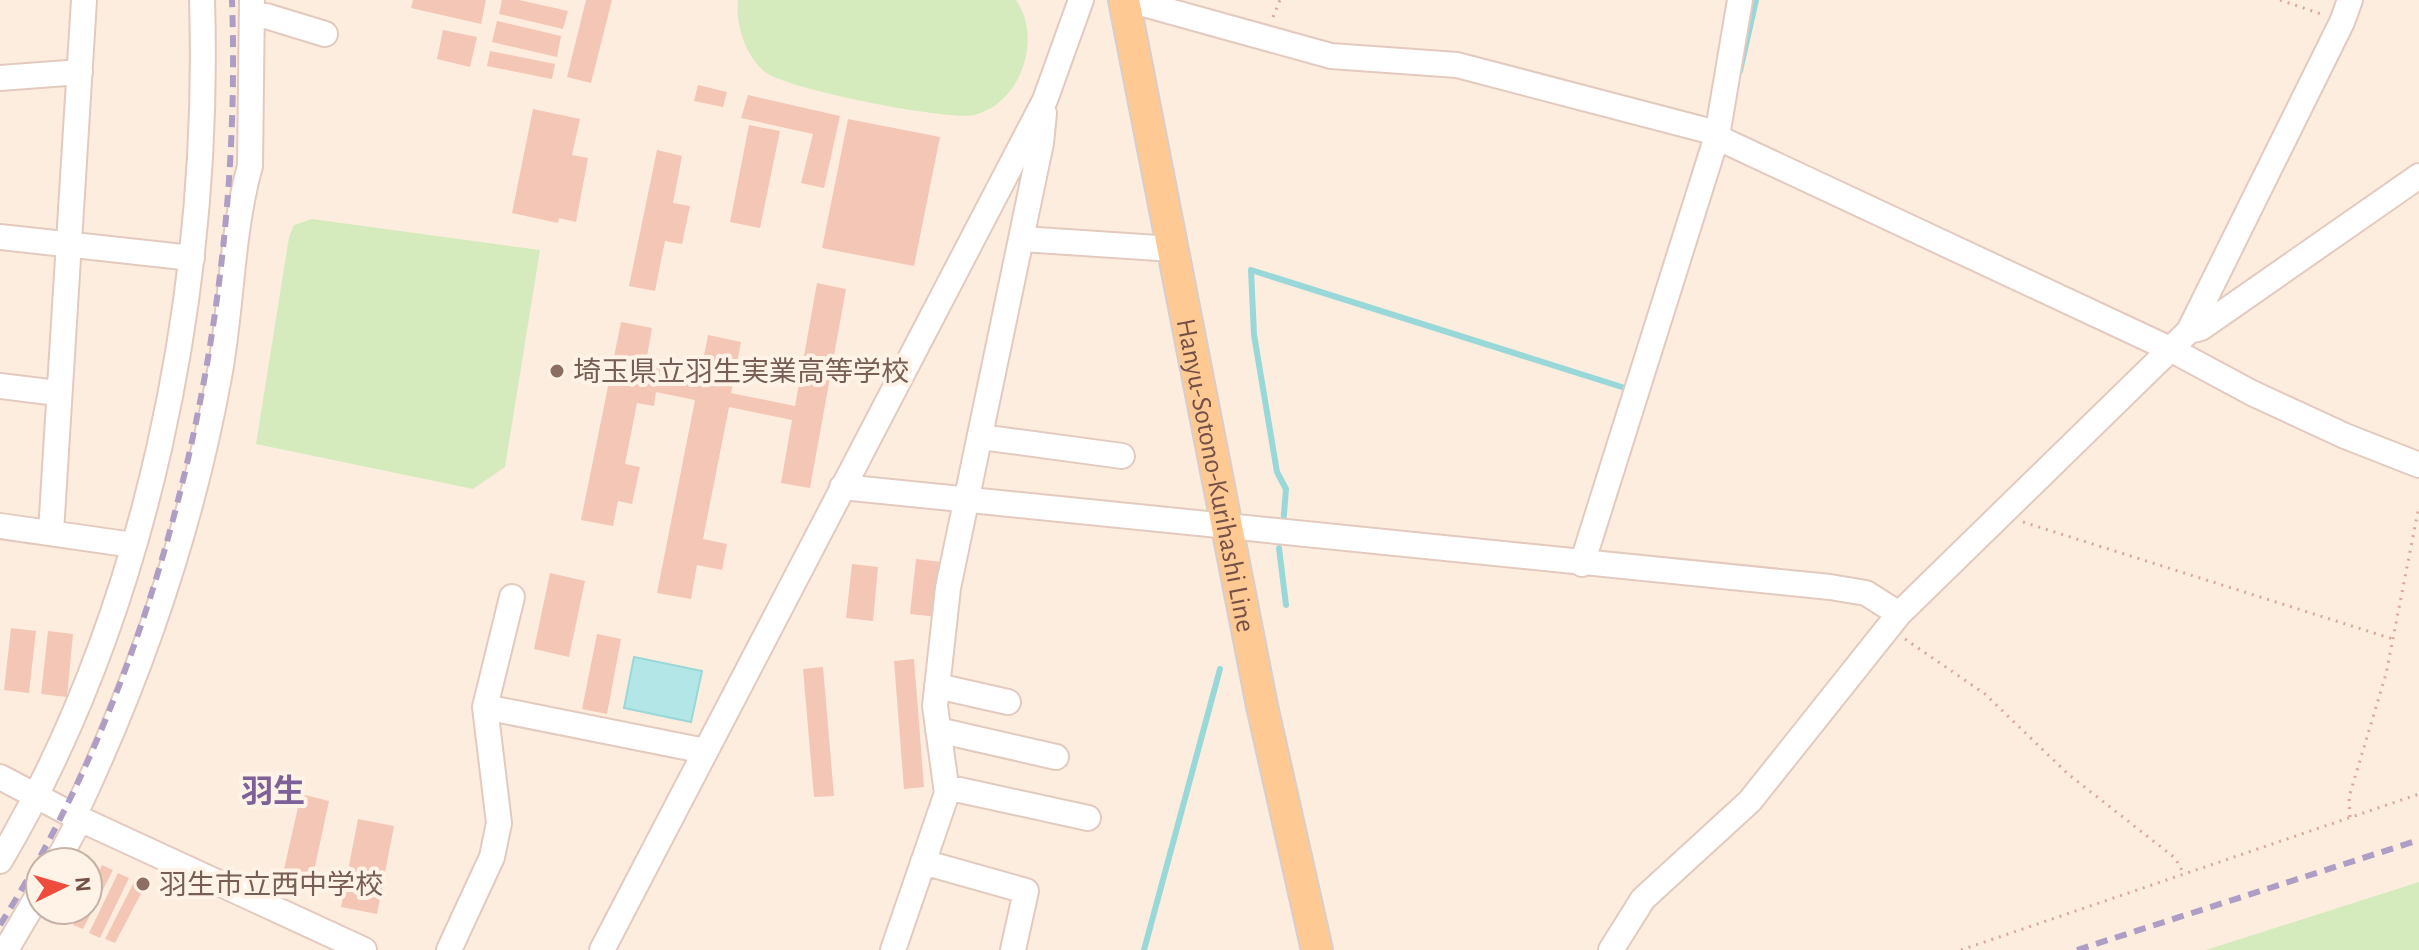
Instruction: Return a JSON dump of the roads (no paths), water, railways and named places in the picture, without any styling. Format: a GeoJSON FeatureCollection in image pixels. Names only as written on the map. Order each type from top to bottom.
{"type":"FeatureCollection","features":[{"type":"Feature","properties":{"kind":"main road","name":"Hanyu-Sotono-Kurihashi Line"},"geometry":{"type":"LineString","coordinates":[[1126,0],[1262,706],[1317,950]]}},
{"type":"Feature","properties":{"kind":"street"},"geometry":{"type":"LineString","coordinates":[[51,532],[57,393],[84,0]]}},
{"type":"Feature","properties":{"kind":"street"},"geometry":{"type":"LineString","coordinates":[[0,861],[38,796],[92,666],[133,545],[170,400],[192,258],[201,162],[202,0]]}},
{"type":"Feature","properties":{"kind":"street"},"geometry":{"type":"LineString","coordinates":[[602,950],[1045,100],[1081,0]]}},
{"type":"Feature","properties":{"kind":"street"},"geometry":{"type":"LineString","coordinates":[[1126,0],[1331,56],[1457,65],[1717,136],[2172,350],[2252,393],[2345,436],[2419,465]]}},
{"type":"Feature","properties":{"kind":"street"},"geometry":{"type":"LineString","coordinates":[[1582,564],[1717,136],[1740,0]]}},
{"type":"Feature","properties":{"kind":"street"},"geometry":{"type":"LineString","coordinates":[[64,846],[134,682],[187,520],[220,374],[243,190],[250,166],[252,8],[266,16],[325,34]]}},
{"type":"Feature","properties":{"kind":"street"},"geometry":{"type":"LineString","coordinates":[[1611,950],[1643,899],[1750,801],[1894,621],[2189,331],[2346,11]]}},
{"type":"Feature","properties":{"kind":"street"},"geometry":{"type":"LineString","coordinates":[[0,78],[80,72]]}},
{"type":"Feature","properties":{"kind":"street"},"geometry":{"type":"LineString","coordinates":[[893,950],[946,787],[938,730],[937,686],[948,588],[1022,239],[1041,143],[1045,100]]}},
{"type":"Feature","properties":{"kind":"street"},"geometry":{"type":"LineString","coordinates":[[2189,331],[2201,328],[2419,176]]}},
{"type":"Feature","properties":{"kind":"street"},"geometry":{"type":"LineString","coordinates":[[0,237],[192,258]]}},
{"type":"Feature","properties":{"kind":"street"},"geometry":{"type":"LineString","coordinates":[[1022,239],[1173,249]]}},
{"type":"Feature","properties":{"kind":"street"},"geometry":{"type":"LineString","coordinates":[[0,386],[57,393]]}},
{"type":"Feature","properties":{"kind":"street"},"geometry":{"type":"LineString","coordinates":[[981,437],[1122,456]]}},
{"type":"Feature","properties":{"kind":"street"},"geometry":{"type":"LineString","coordinates":[[842,487],[1830,587],[1866,593],[1894,621]]}},
{"type":"Feature","properties":{"kind":"street"},"geometry":{"type":"LineString","coordinates":[[0,526],[133,545]]}},
{"type":"Feature","properties":{"kind":"street"},"geometry":{"type":"LineString","coordinates":[[449,950],[492,857],[499,823],[485,707],[512,597]]}},
{"type":"Feature","properties":{"kind":"street"},"geometry":{"type":"LineString","coordinates":[[937,686],[1008,702]]}},
{"type":"Feature","properties":{"kind":"street"},"geometry":{"type":"LineString","coordinates":[[485,707],[705,751]]}},
{"type":"Feature","properties":{"kind":"street"},"geometry":{"type":"LineString","coordinates":[[938,730],[1056,757]]}},
{"type":"Feature","properties":{"kind":"street"},"geometry":{"type":"LineString","coordinates":[[0,777],[77,818],[364,950]]}},
{"type":"Feature","properties":{"kind":"street"},"geometry":{"type":"LineString","coordinates":[[946,787],[1088,818]]}},
{"type":"Feature","properties":{"kind":"street"},"geometry":{"type":"LineString","coordinates":[[923,862],[1026,891],[1013,950]]}},
{"type":"Feature","properties":{"kind":"street"},"geometry":{"type":"LineString","coordinates":[[6,950],[24,919]]}},
{"type":"Feature","properties":{"kind":"water"},"geometry":{"type":"Polygon","coordinates":[[[634,657],[702,671],[691,722],[624,708],[634,657]]]}},
{"type":"Feature","properties":{"kind":"waterway"},"geometry":{"type":"LineString","coordinates":[[1740,71],[1756,0]]}},
{"type":"Feature","properties":{"kind":"waterway"},"geometry":{"type":"LineString","coordinates":[[1283,526],[1286,489],[1277,472],[1254,335],[1251,270],[1625,388]]}},
{"type":"Feature","properties":{"kind":"waterway"},"geometry":{"type":"LineString","coordinates":[[1279,548],[1286,605]]}},
{"type":"Feature","properties":{"kind":"waterway"},"geometry":{"type":"LineString","coordinates":[[1144,950],[1220,669]]}},
{"type":"Feature","properties":{"kind":"railway"},"geometry":{"type":"LineString","coordinates":[[0,925],[59,822],[109,712],[150,598],[183,480],[208,360],[224,239],[232,118],[232,0]]}},
{"type":"Feature","properties":{"kind":"railway"},"geometry":{"type":"LineString","coordinates":[[2077,950],[2419,840]]}},
{"type":"Feature","properties":{"kind":"place","name":"埼玉県立羽生実業高等学校"},"geometry":{"type":"Point","coordinates":[557,371]}},
{"type":"Feature","properties":{"kind":"place","name":"羽生市立西中学校"},"geometry":{"type":"Point","coordinates":[143,884]}},
{"type":"Feature","properties":{"kind":"district","name":"羽生"},"geometry":{"type":"Point","coordinates":[273,791]}}]}
